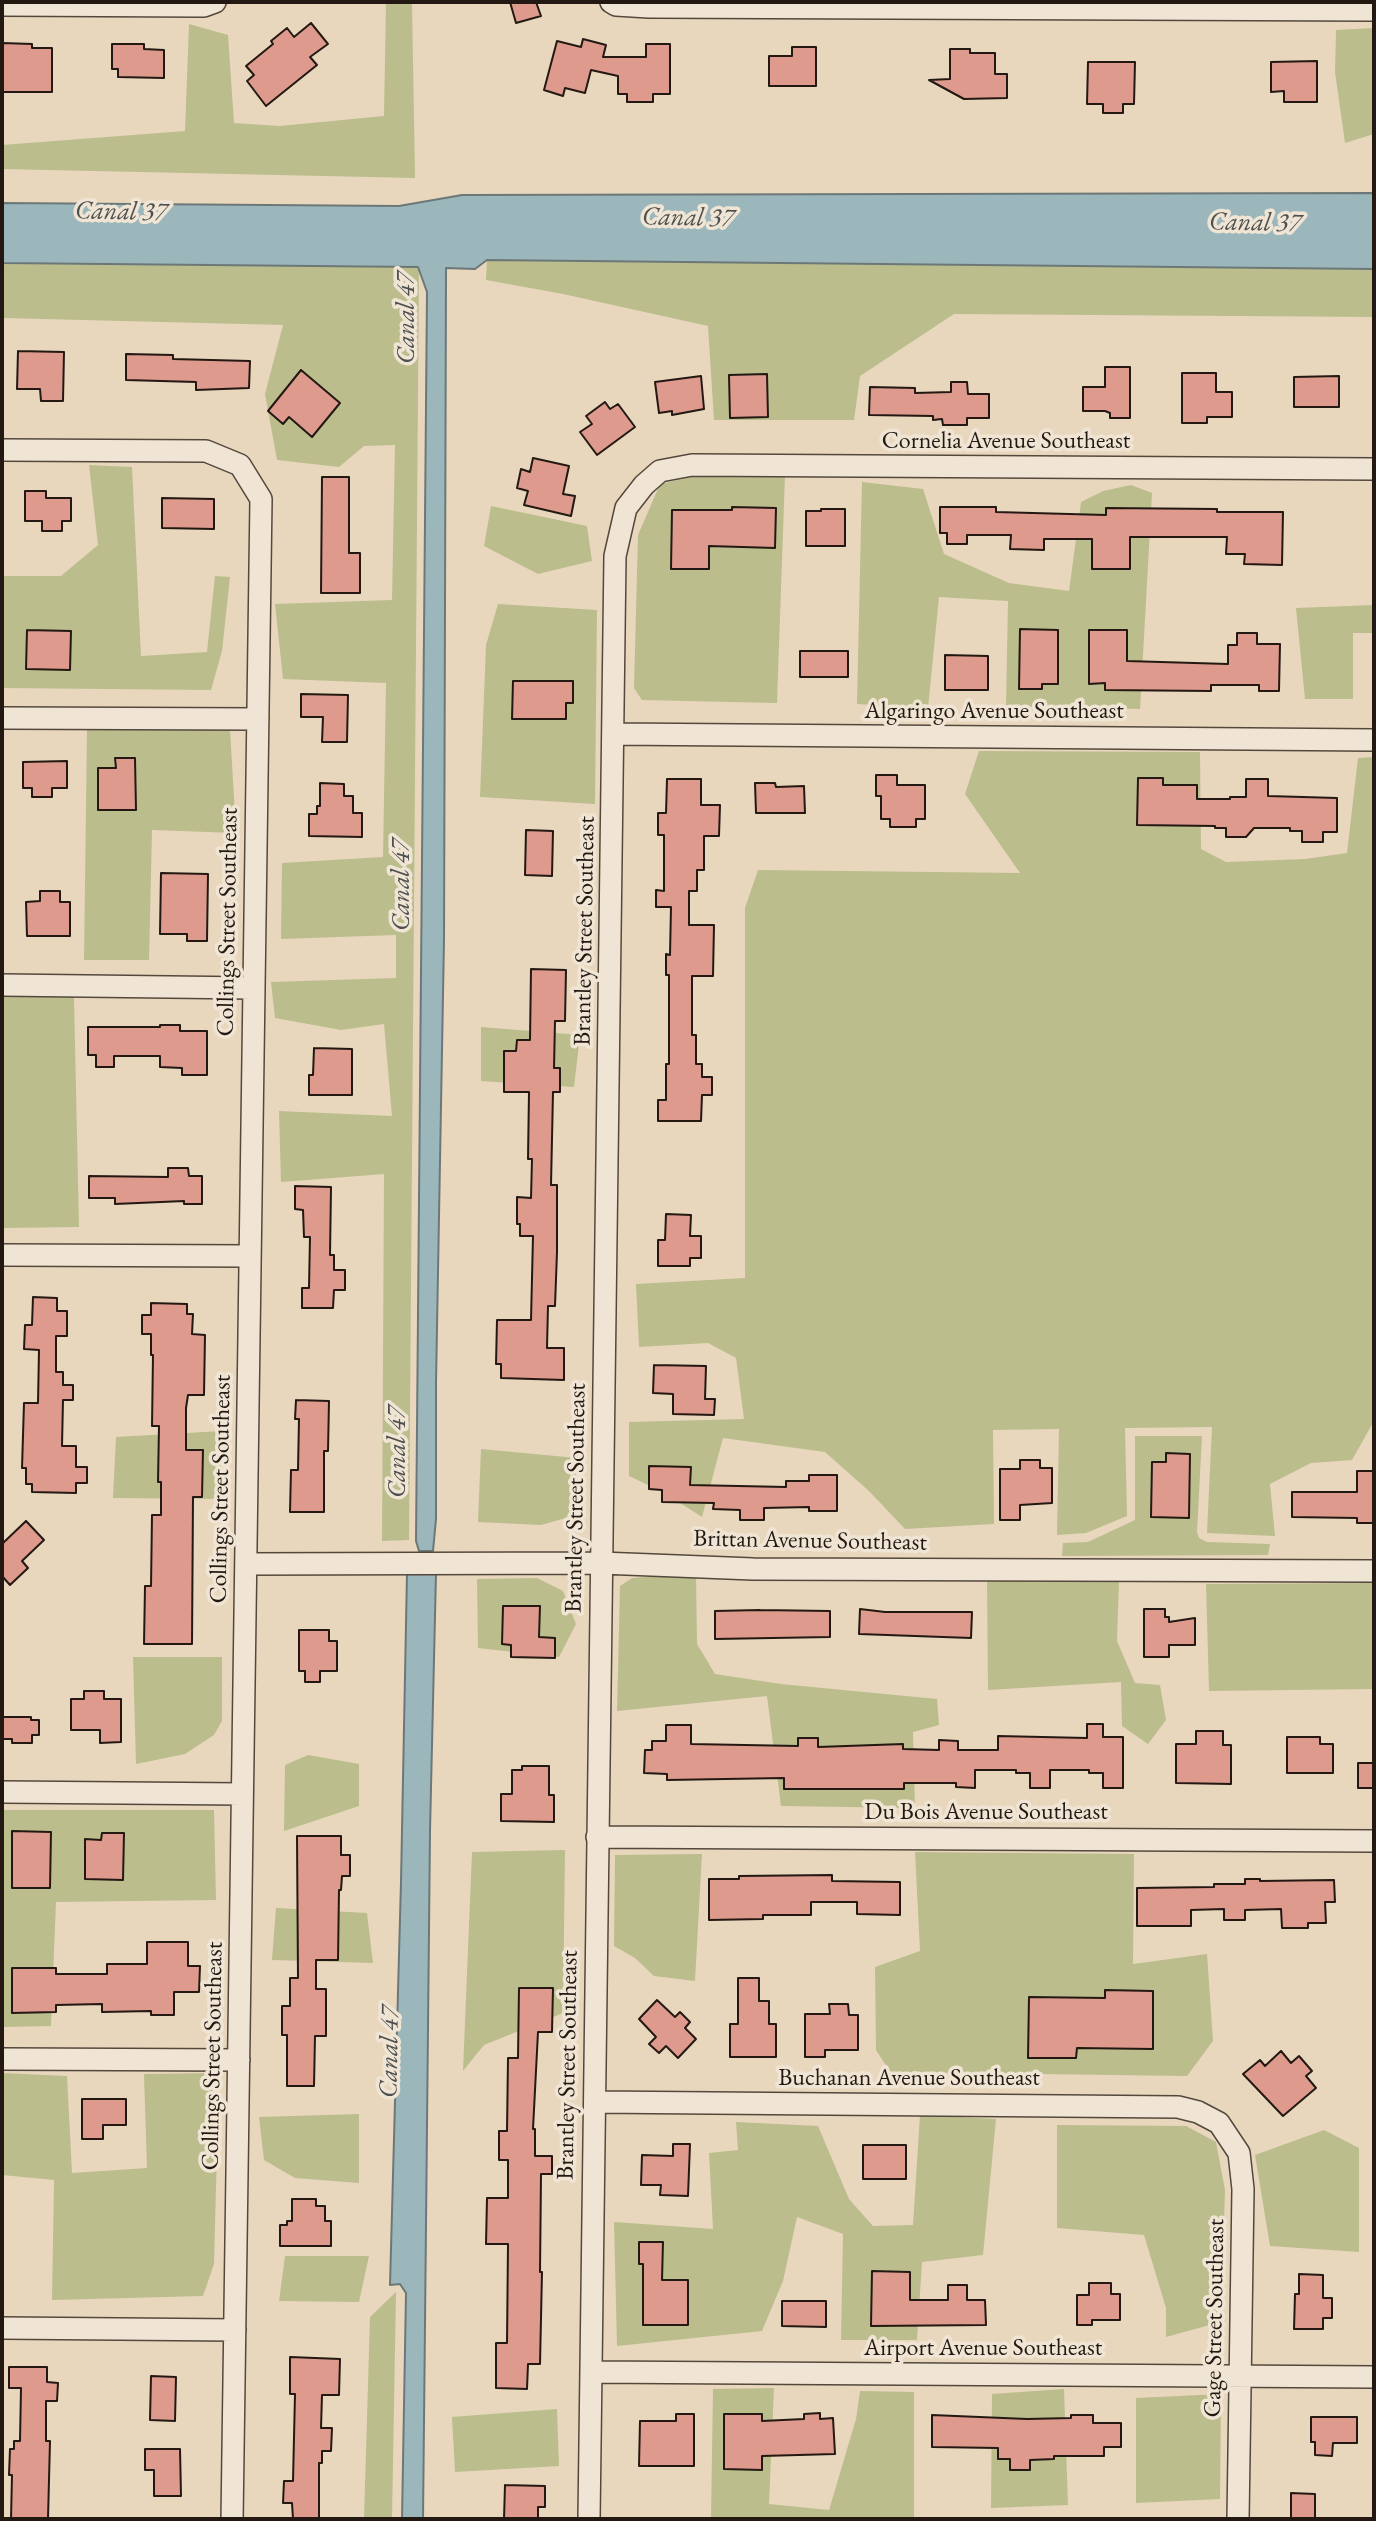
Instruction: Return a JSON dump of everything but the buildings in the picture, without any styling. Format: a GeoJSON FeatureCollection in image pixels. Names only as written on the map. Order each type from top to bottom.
{"type":"FeatureCollection","features":[{"type":"Feature","properties":{"kind":"street"},"geometry":{"type":"LineString","coordinates":[[2,5],[204,6],[215,2]]}},
{"type":"Feature","properties":{"kind":"street"},"geometry":{"type":"LineString","coordinates":[[611,2],[616,5],[649,8],[1374,10]]}},
{"type":"Feature","properties":{"kind":"street","name":"Collings Street Southeast"},"geometry":{"type":"LineString","coordinates":[[2,450],[206,451],[240,465],[261,499],[232,2519]]}},
{"type":"Feature","properties":{"kind":"street","name":"Cornelia Avenue Southeast"},"geometry":{"type":"LineString","coordinates":[[644,485],[660,471],[692,465],[1374,469]]}},
{"type":"Feature","properties":{"kind":"street","name":"Brantley Street Southeast"},"geometry":{"type":"LineString","coordinates":[[589,2519],[615,556],[626,508],[644,485]]}},
{"type":"Feature","properties":{"kind":"street"},"geometry":{"type":"LineString","coordinates":[[2,718],[258,719]]}},
{"type":"Feature","properties":{"kind":"street","name":"Algaringo Avenue Southeast"},"geometry":{"type":"LineString","coordinates":[[614,734],[1374,740]]}},
{"type":"Feature","properties":{"kind":"street"},"geometry":{"type":"LineString","coordinates":[[2,985],[252,988]]}},
{"type":"Feature","properties":{"kind":"street"},"geometry":{"type":"LineString","coordinates":[[2,1255],[250,1256]]}},
{"type":"Feature","properties":{"kind":"street","name":"Brittan Avenue Southeast"},"geometry":{"type":"LineString","coordinates":[[246,1564],[601,1563],[753,1569],[1374,1571]]}},
{"type":"Feature","properties":{"kind":"street"},"geometry":{"type":"LineString","coordinates":[[2,1793],[242,1794]]}},
{"type":"Feature","properties":{"kind":"street","name":"Du Bois Avenue Southeast"},"geometry":{"type":"LineString","coordinates":[[597,1837],[1374,1841]]}},
{"type":"Feature","properties":{"kind":"street"},"geometry":{"type":"LineString","coordinates":[[2,2059],[239,2060]]}},
{"type":"Feature","properties":{"kind":"street","name":"Buchanan Avenue Southeast"},"geometry":{"type":"LineString","coordinates":[[595,2102],[1178,2107],[1198,2112],[1219,2123]]}},
{"type":"Feature","properties":{"kind":"street","name":"Gage Street Southeast"},"geometry":{"type":"LineString","coordinates":[[1219,2123],[1239,2153],[1243,2189],[1238,2519]]}},
{"type":"Feature","properties":{"kind":"street"},"geometry":{"type":"LineString","coordinates":[[2,2328],[234,2330]]}},
{"type":"Feature","properties":{"kind":"street","name":"Airport Avenue Southeast"},"geometry":{"type":"LineString","coordinates":[[591,2372],[1374,2377]]}},
{"type":"Feature","properties":{"kind":"green space"},"geometry":{"type":"Polygon","coordinates":[[[386,2],[412,2],[415,178],[2,169],[2,145],[185,131],[189,24],[228,35],[234,123],[280,126],[384,116],[386,2]]]}},
{"type":"Feature","properties":{"kind":"green space"},"geometry":{"type":"Polygon","coordinates":[[[1374,28],[1374,134],[1345,143],[1335,72],[1336,30],[1374,28]]]}},
{"type":"Feature","properties":{"kind":"green space"},"geometry":{"type":"Polygon","coordinates":[[[487,260],[1374,269],[1374,317],[954,314],[860,376],[854,420],[714,420],[708,326],[486,280],[487,260]]]}},
{"type":"Feature","properties":{"kind":"green space"},"geometry":{"type":"Polygon","coordinates":[[[2,263],[419,267],[409,1540],[382,1541],[384,1174],[281,1182],[279,1111],[392,1116],[384,1024],[341,1030],[275,1018],[271,982],[396,978],[396,935],[281,939],[282,863],[383,857],[386,683],[283,679],[275,604],[392,600],[395,445],[364,446],[339,467],[277,460],[265,394],[283,325],[2,318],[2,263]]]}},
{"type":"Feature","properties":{"kind":"green space"},"geometry":{"type":"Polygon","coordinates":[[[89,465],[132,467],[141,656],[207,652],[215,576],[230,577],[222,651],[211,690],[2,688],[2,576],[61,576],[98,545],[89,465]]]}},
{"type":"Feature","properties":{"kind":"green space"},"geometry":{"type":"Polygon","coordinates":[[[785,475],[777,703],[642,700],[634,688],[638,535],[660,484],[692,477],[785,475]]]}},
{"type":"Feature","properties":{"kind":"green space"},"geometry":{"type":"Polygon","coordinates":[[[862,482],[923,489],[944,554],[1009,583],[1069,591],[1081,502],[1103,491],[1131,485],[1152,493],[1140,709],[1006,706],[1008,601],[939,597],[928,708],[857,704],[862,482]]]}},
{"type":"Feature","properties":{"kind":"green space"},"geometry":{"type":"Polygon","coordinates":[[[491,506],[587,526],[592,561],[538,574],[484,546],[491,506]]]}},
{"type":"Feature","properties":{"kind":"green space"},"geometry":{"type":"Polygon","coordinates":[[[498,604],[597,610],[595,804],[480,797],[486,645],[498,604]]]}},
{"type":"Feature","properties":{"kind":"green space"},"geometry":{"type":"Polygon","coordinates":[[[1374,605],[1374,633],[1353,633],[1353,699],[1305,699],[1296,608],[1374,605]]]}},
{"type":"Feature","properties":{"kind":"green space"},"geometry":{"type":"Polygon","coordinates":[[[87,728],[230,729],[236,833],[152,830],[149,960],[84,960],[87,728]]]}},
{"type":"Feature","properties":{"kind":"green space"},"geometry":{"type":"Polygon","coordinates":[[[979,751],[1200,752],[1201,849],[1226,862],[1305,859],[1347,853],[1358,758],[1374,757],[1374,1421],[1352,1460],[1311,1463],[1270,1484],[1275,1536],[1207,1533],[1212,1427],[1125,1428],[1127,1516],[1086,1533],[1057,1535],[1059,1429],[993,1430],[994,1524],[905,1529],[869,1491],[825,1452],[723,1438],[702,1517],[663,1492],[629,1476],[629,1422],[744,1419],[736,1358],[708,1343],[639,1347],[636,1284],[745,1278],[745,908],[758,870],[1020,873],[965,794],[979,751]]]}},
{"type":"Feature","properties":{"kind":"green space"},"geometry":{"type":"Polygon","coordinates":[[[2,996],[74,997],[79,1227],[2,1228],[2,996]]]}},
{"type":"Feature","properties":{"kind":"green space"},"geometry":{"type":"Polygon","coordinates":[[[481,1027],[580,1035],[574,1087],[481,1081],[481,1027]]]}},
{"type":"Feature","properties":{"kind":"green space"},"geometry":{"type":"Polygon","coordinates":[[[222,1431],[220,1499],[113,1498],[116,1437],[222,1431]]]}},
{"type":"Feature","properties":{"kind":"green space"},"geometry":{"type":"Polygon","coordinates":[[[1135,1436],[1202,1436],[1197,1532],[1199,1538],[1207,1542],[1270,1544],[1268,1555],[1062,1556],[1063,1543],[1088,1542],[1135,1520],[1135,1436]]]}},
{"type":"Feature","properties":{"kind":"green space"},"geometry":{"type":"Polygon","coordinates":[[[481,1449],[577,1458],[573,1516],[541,1525],[478,1522],[481,1449]]]}},
{"type":"Feature","properties":{"kind":"green space"},"geometry":{"type":"Polygon","coordinates":[[[696,1573],[697,1644],[715,1674],[781,1684],[937,1699],[939,1725],[913,1732],[915,1808],[781,1806],[767,1696],[617,1711],[620,1586],[632,1578],[696,1573]]]}},
{"type":"Feature","properties":{"kind":"green space"},"geometry":{"type":"Polygon","coordinates":[[[537,1578],[563,1591],[576,1624],[559,1657],[478,1648],[477,1579],[537,1578]]]}},
{"type":"Feature","properties":{"kind":"green space"},"geometry":{"type":"Polygon","coordinates":[[[987,1581],[1119,1581],[1117,1641],[1135,1683],[1160,1685],[1166,1720],[1148,1744],[1122,1726],[1121,1682],[988,1690],[987,1581]]]}},
{"type":"Feature","properties":{"kind":"green space"},"geometry":{"type":"Polygon","coordinates":[[[1374,1583],[1374,1689],[1209,1691],[1206,1584],[1374,1583]]]}},
{"type":"Feature","properties":{"kind":"green space"},"geometry":{"type":"Polygon","coordinates":[[[133,1657],[222,1657],[222,1721],[214,1735],[185,1754],[136,1764],[133,1657]]]}},
{"type":"Feature","properties":{"kind":"green space"},"geometry":{"type":"Polygon","coordinates":[[[308,1755],[359,1764],[359,1806],[284,1831],[285,1765],[308,1755]]]}},
{"type":"Feature","properties":{"kind":"green space"},"geometry":{"type":"Polygon","coordinates":[[[2,1810],[214,1810],[216,1900],[56,1902],[51,2026],[2,2027],[2,1810]]]}},
{"type":"Feature","properties":{"kind":"green space"},"geometry":{"type":"Polygon","coordinates":[[[565,1850],[563,2013],[484,2045],[463,2071],[472,1852],[565,1850]]]}},
{"type":"Feature","properties":{"kind":"green space"},"geometry":{"type":"Polygon","coordinates":[[[915,1852],[1134,1854],[1133,1964],[1207,1954],[1213,2041],[1187,2076],[890,2072],[876,2050],[875,1967],[920,1951],[915,1852]]]}},
{"type":"Feature","properties":{"kind":"green space"},"geometry":{"type":"Polygon","coordinates":[[[702,1854],[695,1981],[654,1976],[635,1958],[614,1946],[615,1855],[702,1854]]]}},
{"type":"Feature","properties":{"kind":"green space"},"geometry":{"type":"Polygon","coordinates":[[[276,1908],[367,1913],[373,1963],[272,1960],[276,1908]]]}},
{"type":"Feature","properties":{"kind":"green space"},"geometry":{"type":"Polygon","coordinates":[[[2,2073],[67,2076],[72,2173],[147,2168],[144,2074],[219,2073],[214,2264],[203,2296],[52,2300],[54,2180],[2,2175],[2,2073]]]}},
{"type":"Feature","properties":{"kind":"green space"},"geometry":{"type":"Polygon","coordinates":[[[359,2114],[359,2183],[295,2178],[264,2160],[259,2117],[359,2114]]]}},
{"type":"Feature","properties":{"kind":"green space"},"geometry":{"type":"Polygon","coordinates":[[[920,2115],[996,2119],[983,2255],[922,2262],[917,2340],[841,2340],[843,2234],[797,2217],[783,2281],[762,2331],[617,2346],[614,2222],[713,2229],[709,2153],[738,2150],[736,2122],[818,2126],[849,2199],[873,2226],[913,2225],[920,2115]]]}},
{"type":"Feature","properties":{"kind":"green space"},"geometry":{"type":"Polygon","coordinates":[[[1057,2125],[1186,2126],[1216,2142],[1225,2190],[1221,2322],[1166,2337],[1166,2308],[1144,2235],[1057,2228],[1057,2125]]]}},
{"type":"Feature","properties":{"kind":"green space"},"geometry":{"type":"Polygon","coordinates":[[[1324,2130],[1359,2148],[1359,2252],[1270,2246],[1255,2155],[1324,2130]]]}},
{"type":"Feature","properties":{"kind":"green space"},"geometry":{"type":"Polygon","coordinates":[[[285,2256],[369,2256],[359,2302],[279,2301],[285,2256]]]}},
{"type":"Feature","properties":{"kind":"green space"},"geometry":{"type":"Polygon","coordinates":[[[396,2292],[392,2519],[364,2519],[370,2317],[396,2292]]]}},
{"type":"Feature","properties":{"kind":"green space"},"geometry":{"type":"Polygon","coordinates":[[[774,2388],[769,2504],[829,2510],[856,2419],[860,2391],[914,2392],[914,2519],[711,2519],[713,2389],[774,2388]]]}},
{"type":"Feature","properties":{"kind":"green space"},"geometry":{"type":"Polygon","coordinates":[[[1064,2389],[1068,2505],[991,2508],[992,2394],[1064,2389]]]}},
{"type":"Feature","properties":{"kind":"green space"},"geometry":{"type":"Polygon","coordinates":[[[1221,2394],[1220,2499],[1136,2503],[1136,2398],[1221,2394]]]}},
{"type":"Feature","properties":{"kind":"green space"},"geometry":{"type":"Polygon","coordinates":[[[557,2409],[559,2466],[455,2472],[452,2417],[557,2409]]]}},
{"type":"Feature","properties":{"kind":"water","name":"Canal 37"},"geometry":{"type":"Polygon","coordinates":[[[1374,193],[1374,269],[487,260],[475,269],[446,268],[444,939],[436,1519],[433,1551],[419,1551],[416,1541],[427,292],[418,267],[2,263],[2,203],[399,206],[462,195],[1374,193]]]}},
{"type":"Feature","properties":{"kind":"water"},"geometry":{"type":"Polygon","coordinates":[[[407,1573],[436,1573],[430,1831],[423,2519],[402,2519],[406,2293],[400,2284],[390,2285],[407,1573]]]}},
{"type":"Feature","properties":{"kind":"water label","name":"Canal 47"},"geometry":{"type":"Point","coordinates":[407,318]}},
{"type":"Feature","properties":{"kind":"water label","name":"Canal 47"},"geometry":{"type":"Point","coordinates":[402,885]}},
{"type":"Feature","properties":{"kind":"water label","name":"Canal 47"},"geometry":{"type":"Point","coordinates":[398,1452]}},
{"type":"Feature","properties":{"kind":"water label","name":"Canal 47"},"geometry":{"type":"Point","coordinates":[390,2052]}}]}
